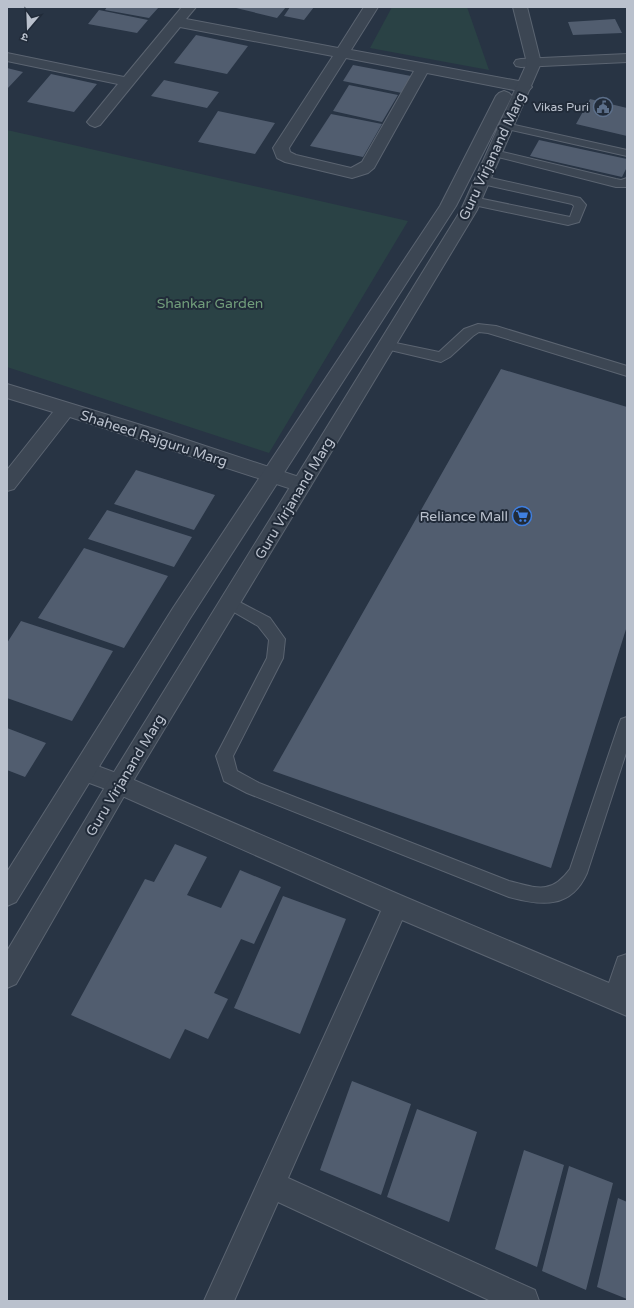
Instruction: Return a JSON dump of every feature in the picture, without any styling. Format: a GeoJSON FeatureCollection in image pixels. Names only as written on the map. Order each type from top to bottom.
{"type":"FeatureCollection","features":[{"type":"Feature","properties":{"kind":"street"},"geometry":{"type":"LineString","coordinates":[[94,122],[189,7]]}},
{"type":"Feature","properties":{"kind":"street"},"geometry":{"type":"LineString","coordinates":[[371,7],[281,148],[283,155],[291,159],[352,173],[362,170],[368,165],[423,68]]}},
{"type":"Feature","properties":{"kind":"street"},"geometry":{"type":"LineString","coordinates":[[505,7],[528,63]]}},
{"type":"Feature","properties":{"kind":"street"},"geometry":{"type":"LineString","coordinates":[[520,7],[528,63]]}},
{"type":"Feature","properties":{"kind":"street"},"geometry":{"type":"LineString","coordinates":[[177,22],[517,86]]}},
{"type":"Feature","properties":{"kind":"street"},"geometry":{"type":"LineString","coordinates":[[7,57],[128,82]]}},
{"type":"Feature","properties":{"kind":"street"},"geometry":{"type":"LineString","coordinates":[[528,63],[627,58]]}},
{"type":"Feature","properties":{"kind":"street","name":"Guru Virjanand Marg"},"geometry":{"type":"LineString","coordinates":[[7,894],[181,614],[448,206],[517,86],[528,63]]}},
{"type":"Feature","properties":{"kind":"street","name":"Guru Virjanand Marg"},"geometry":{"type":"LineString","coordinates":[[7,975],[119,784],[302,485],[473,201],[506,126],[517,86]]}},
{"type":"Feature","properties":{"kind":"street","name":"Shaheed Rajguru Marg"},"geometry":{"type":"LineString","coordinates":[[7,391],[302,485]]}},
{"type":"Feature","properties":{"kind":"street"},"geometry":{"type":"LineString","coordinates":[[7,484],[66,410]]}},
{"type":"Feature","properties":{"kind":"street"},"geometry":{"type":"LineString","coordinates":[[84,771],[119,784],[396,905],[622,1001],[627,966]]}},
{"type":"Feature","properties":{"kind":"street"},"geometry":{"type":"LineString","coordinates":[[220,1301],[396,905]]}},
{"type":"Feature","properties":{"kind":"street"},"geometry":{"type":"LineString","coordinates":[[272,1184],[524,1301]]}},
{"type":"Feature","properties":{"kind":"lane"},"geometry":{"type":"LineString","coordinates":[[506,126],[627,153]]}},
{"type":"Feature","properties":{"kind":"lane"},"geometry":{"type":"LineString","coordinates":[[494,153],[616,183],[623,184],[627,182]]}},
{"type":"Feature","properties":{"kind":"lane"},"geometry":{"type":"LineString","coordinates":[[473,201],[559,220],[568,221],[576,219],[580,205],[576,201],[482,180]]}},
{"type":"Feature","properties":{"kind":"lane"},"geometry":{"type":"LineString","coordinates":[[386,345],[441,357],[448,353],[470,332],[478,328],[491,328],[627,371]]}},
{"type":"Feature","properties":{"kind":"lane"},"geometry":{"type":"LineString","coordinates":[[230,603],[264,622],[277,639],[274,658],[224,756],[230,776],[253,788],[510,889],[534,896],[555,895],[570,885],[578,873],[627,724]]}},
{"type":"Feature","properties":{"kind":"green space"},"geometry":{"type":"Polygon","coordinates":[[[392,7],[467,7],[489,70],[370,48],[392,7]]]}},
{"type":"Feature","properties":{"kind":"green space","name":"Shankar Garden"},"geometry":{"type":"Polygon","coordinates":[[[7,130],[408,221],[269,453],[7,367],[7,130]]]}},
{"type":"Feature","properties":{"kind":"building"},"geometry":{"type":"Polygon","coordinates":[[[107,7],[159,7],[149,18],[105,10],[107,7]]]}},
{"type":"Feature","properties":{"kind":"building"},"geometry":{"type":"Polygon","coordinates":[[[232,7],[286,7],[277,18],[232,7]]]}},
{"type":"Feature","properties":{"kind":"building"},"geometry":{"type":"Polygon","coordinates":[[[290,7],[314,7],[304,20],[284,16],[290,7]]]}},
{"type":"Feature","properties":{"kind":"building"},"geometry":{"type":"Polygon","coordinates":[[[99,10],[148,20],[137,33],[88,24],[99,10]]]}},
{"type":"Feature","properties":{"kind":"building"},"geometry":{"type":"Polygon","coordinates":[[[615,19],[622,33],[573,35],[568,22],[615,19]]]}},
{"type":"Feature","properties":{"kind":"building"},"geometry":{"type":"Polygon","coordinates":[[[196,35],[248,46],[227,74],[174,63],[196,35]]]}},
{"type":"Feature","properties":{"kind":"building"},"geometry":{"type":"Polygon","coordinates":[[[353,65],[411,76],[402,93],[343,81],[353,65]]]}},
{"type":"Feature","properties":{"kind":"building"},"geometry":{"type":"Polygon","coordinates":[[[7,68],[23,72],[7,89],[7,68]]]}},
{"type":"Feature","properties":{"kind":"building"},"geometry":{"type":"Polygon","coordinates":[[[51,74],[97,84],[74,112],[27,102],[51,74]]]}},
{"type":"Feature","properties":{"kind":"building"},"geometry":{"type":"Polygon","coordinates":[[[164,80],[219,92],[207,108],[151,96],[164,80]]]}},
{"type":"Feature","properties":{"kind":"building"},"geometry":{"type":"Polygon","coordinates":[[[349,85],[398,95],[382,122],[333,111],[349,85]]]}},
{"type":"Feature","properties":{"kind":"building"},"geometry":{"type":"Polygon","coordinates":[[[590,99],[627,108],[627,136],[576,124],[590,99]]]}},
{"type":"Feature","properties":{"kind":"building"},"geometry":{"type":"Polygon","coordinates":[[[218,111],[275,123],[255,154],[198,142],[218,111]]]}},
{"type":"Feature","properties":{"kind":"building"},"geometry":{"type":"Polygon","coordinates":[[[331,114],[382,124],[363,157],[310,146],[331,114]]]}},
{"type":"Feature","properties":{"kind":"building"},"geometry":{"type":"Polygon","coordinates":[[[539,140],[627,159],[627,167],[622,177],[530,156],[539,140]]]}},
{"type":"Feature","properties":{"kind":"building","name":"Reliance Mall"},"geometry":{"type":"Polygon","coordinates":[[[501,369],[627,407],[627,626],[551,868],[273,771],[501,369]]]}},
{"type":"Feature","properties":{"kind":"building"},"geometry":{"type":"Polygon","coordinates":[[[136,470],[215,495],[194,530],[114,504],[136,470]]]}},
{"type":"Feature","properties":{"kind":"building"},"geometry":{"type":"Polygon","coordinates":[[[107,510],[192,537],[174,567],[88,539],[107,510]]]}},
{"type":"Feature","properties":{"kind":"building"},"geometry":{"type":"Polygon","coordinates":[[[84,548],[168,576],[124,648],[38,618],[84,548]]]}},
{"type":"Feature","properties":{"kind":"building"},"geometry":{"type":"Polygon","coordinates":[[[21,621],[113,651],[72,721],[7,698],[7,643],[21,621]]]}},
{"type":"Feature","properties":{"kind":"building"},"geometry":{"type":"Polygon","coordinates":[[[7,728],[46,743],[25,777],[7,770],[7,728]]]}},
{"type":"Feature","properties":{"kind":"building"},"geometry":{"type":"Polygon","coordinates":[[[175,844],[207,857],[187,895],[221,908],[240,870],[281,887],[254,944],[241,939],[214,993],[228,999],[208,1039],[185,1029],[170,1059],[71,1015],[145,879],[154,882],[175,844]]]}},
{"type":"Feature","properties":{"kind":"building"},"geometry":{"type":"Polygon","coordinates":[[[283,896],[346,919],[300,1034],[234,1008],[283,896]]]}},
{"type":"Feature","properties":{"kind":"building"},"geometry":{"type":"Polygon","coordinates":[[[352,1081],[411,1104],[381,1195],[320,1170],[352,1081]]]}},
{"type":"Feature","properties":{"kind":"building"},"geometry":{"type":"Polygon","coordinates":[[[417,1109],[477,1132],[449,1222],[387,1197],[417,1109]]]}},
{"type":"Feature","properties":{"kind":"building"},"geometry":{"type":"Polygon","coordinates":[[[524,1150],[564,1165],[537,1267],[495,1249],[524,1150]]]}},
{"type":"Feature","properties":{"kind":"building"},"geometry":{"type":"Polygon","coordinates":[[[569,1166],[613,1183],[586,1290],[542,1271],[569,1166]]]}},
{"type":"Feature","properties":{"kind":"building"},"geometry":{"type":"Polygon","coordinates":[[[618,1198],[627,1202],[627,1299],[597,1287],[618,1198]]]}},
{"type":"Feature","properties":{"kind":"place","name":"Vikas Puri"},"geometry":{"type":"Point","coordinates":[603,107]}},
{"type":"Feature","properties":{"kind":"place","name":"Reliance Mall"},"geometry":{"type":"Point","coordinates":[522,516]}}]}
